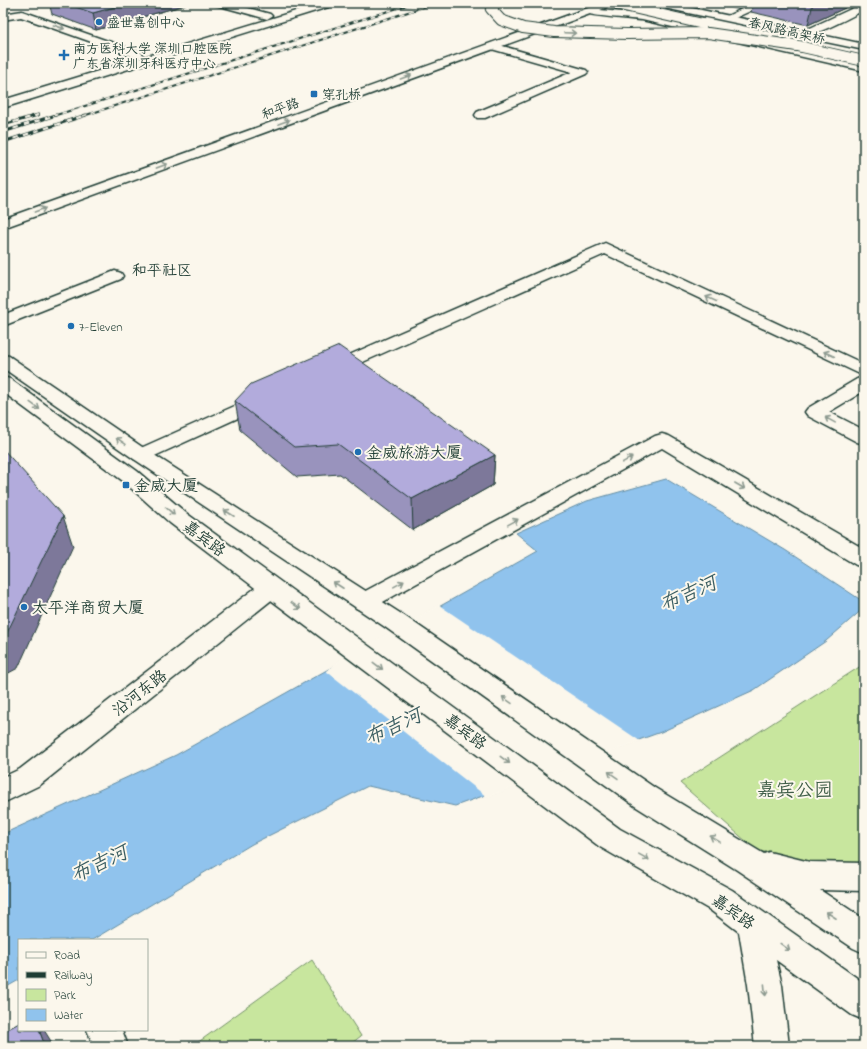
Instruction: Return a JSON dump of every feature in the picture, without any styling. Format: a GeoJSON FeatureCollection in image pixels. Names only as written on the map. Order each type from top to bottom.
{"type":"FeatureCollection","features":[{"type":"Feature","properties":{"kind":"main road"},"geometry":{"type":"LineString","coordinates":[[219,3],[267,16]]}},
{"type":"Feature","properties":{"kind":"main road"},"geometry":{"type":"LineString","coordinates":[[3,96],[311,3]]}},
{"type":"Feature","properties":{"kind":"main road"},"geometry":{"type":"LineString","coordinates":[[3,104],[332,3]]}},
{"type":"Feature","properties":{"kind":"main road"},"geometry":{"type":"LineString","coordinates":[[496,3],[491,9],[495,17],[509,24],[530,30],[574,33],[706,33],[741,36],[804,48]]}},
{"type":"Feature","properties":{"kind":"main road","name":"和平路"},"geometry":{"type":"LineString","coordinates":[[199,140],[584,3]]}},
{"type":"Feature","properties":{"kind":"main road","name":"春风路高架桥"},"geometry":{"type":"LineString","coordinates":[[611,3],[864,61]]}},
{"type":"Feature","properties":{"kind":"main road","name":"和平路"},"geometry":{"type":"LineString","coordinates":[[3,224],[611,3]]}},
{"type":"Feature","properties":{"kind":"main road","name":"春风路高架桥"},"geometry":{"type":"LineString","coordinates":[[636,3],[864,54]]}},
{"type":"Feature","properties":{"kind":"main road"},"geometry":{"type":"LineString","coordinates":[[656,3],[765,28],[797,33],[812,31],[864,6]]}},
{"type":"Feature","properties":{"kind":"main road"},"geometry":{"type":"LineString","coordinates":[[670,3],[864,47]]}},
{"type":"Feature","properties":{"kind":"main road"},"geometry":{"type":"LineString","coordinates":[[732,16],[763,3]]}},
{"type":"Feature","properties":{"kind":"main road"},"geometry":{"type":"LineString","coordinates":[[654,19],[645,15],[643,11],[659,7],[682,9]]}},
{"type":"Feature","properties":{"kind":"main road"},"geometry":{"type":"LineString","coordinates":[[4,15],[22,14],[44,9]]}},
{"type":"Feature","properties":{"kind":"main road"},"geometry":{"type":"LineString","coordinates":[[569,18],[590,14],[622,13],[654,19],[827,60]]}},
{"type":"Feature","properties":{"kind":"main road"},"geometry":{"type":"LineString","coordinates":[[22,14],[138,55]]}},
{"type":"Feature","properties":{"kind":"main road"},"geometry":{"type":"LineString","coordinates":[[590,14],[613,15],[709,37],[864,68]]}},
{"type":"Feature","properties":{"kind":"main road"},"geometry":{"type":"LineString","coordinates":[[739,39],[760,41],[777,36],[776,32],[765,28]]}},
{"type":"Feature","properties":{"kind":"main road"},"geometry":{"type":"LineString","coordinates":[[481,115],[582,72],[492,46]]}},
{"type":"Feature","properties":{"kind":"main road"},"geometry":{"type":"LineString","coordinates":[[318,375],[605,248],[864,371]]}},
{"type":"Feature","properties":{"kind":"main road"},"geometry":{"type":"LineString","coordinates":[[3,321],[115,276]]}},
{"type":"Feature","properties":{"kind":"main road","name":"嘉宾路"},"geometry":{"type":"LineString","coordinates":[[3,360],[142,455],[394,621],[645,797],[748,860],[864,937]]}},
{"type":"Feature","properties":{"kind":"main road"},"geometry":{"type":"LineString","coordinates":[[864,383],[816,412],[864,438]]}},
{"type":"Feature","properties":{"kind":"main road","name":"嘉宾路"},"geometry":{"type":"LineString","coordinates":[[4,385],[130,476],[178,518],[271,588],[610,838],[721,900],[827,978],[864,1003]]}},
{"type":"Feature","properties":{"kind":"main road"},"geometry":{"type":"LineString","coordinates":[[142,455],[282,392]]}},
{"type":"Feature","properties":{"kind":"main road"},"geometry":{"type":"LineString","coordinates":[[364,602],[662,440],[864,559]]}},
{"type":"Feature","properties":{"kind":"main road","name":"沿河东路"},"geometry":{"type":"LineString","coordinates":[[3,791],[30,777],[271,588]]}},
{"type":"Feature","properties":{"kind":"main road"},"geometry":{"type":"LineString","coordinates":[[748,860],[785,872],[810,876],[864,877]]}},
{"type":"Feature","properties":{"kind":"main road"},"geometry":{"type":"LineString","coordinates":[[753,924],[765,985],[772,1046]]}},
{"type":"Feature","properties":{"kind":"main road"},"geometry":{"type":"LineString","coordinates":[[104,1031],[111,1046]]}},
{"type":"Feature","properties":{"kind":"green space","name":"嘉宾公园"},"geometry":{"type":"Polygon","coordinates":[[[864,664],[864,865],[817,865],[756,850],[680,783],[864,664]]]}},
{"type":"Feature","properties":{"kind":"green space"},"geometry":{"type":"Polygon","coordinates":[[[312,960],[361,1036],[348,1046],[193,1046],[312,960]]]}},
{"type":"Feature","properties":{"kind":"water","name":"布吉河"},"geometry":{"type":"Polygon","coordinates":[[[666,479],[785,550],[864,602],[864,608],[826,641],[754,690],[661,732],[455,806],[368,786],[252,844],[94,939],[18,939],[18,981],[3,989],[3,834],[176,755],[538,551],[516,533],[587,501],[666,479]]]}},
{"type":"Feature","properties":{"kind":"pier"},"geometry":{"type":"Polygon","coordinates":[[[439,605],[640,741],[487,797],[326,671],[339,661],[439,605]]]}},
{"type":"Feature","properties":{"kind":"building"},"geometry":{"type":"Polygon","coordinates":[[[64,3],[129,3],[93,13],[64,3]]]}},
{"type":"Feature","properties":{"kind":"building","name":"金威旅游大厦"},"geometry":{"type":"Polygon","coordinates":[[[339,346],[495,455],[412,499],[338,444],[294,447],[235,401],[251,384],[339,346]]]}},
{"type":"Feature","properties":{"kind":"building"},"geometry":{"type":"Polygon","coordinates":[[[3,449],[63,516],[5,637],[3,638],[3,449]]]}},
{"type":"Feature","properties":{"kind":"building"},"geometry":{"type":"Polygon","coordinates":[[[18,1024],[18,1031],[39,1031],[45,1046],[3,1046],[3,1032],[18,1024]]]}},
{"type":"Feature","properties":{"kind":"railway"},"geometry":{"type":"LineString","coordinates":[[53,116],[414,3]]}},
{"type":"Feature","properties":{"kind":"railway"},"geometry":{"type":"LineString","coordinates":[[83,116],[436,3]]}},
{"type":"Feature","properties":{"kind":"railway"},"geometry":{"type":"LineString","coordinates":[[3,132],[56,115]]}},
{"type":"Feature","properties":{"kind":"railway"},"geometry":{"type":"LineString","coordinates":[[3,142],[86,115]]}},
{"type":"Feature","properties":{"kind":"railway"},"geometry":{"type":"LineString","coordinates":[[3,125],[36,116]]}},
{"type":"Feature","properties":{"kind":"place","name":"盛世嘉创中心"},"geometry":{"type":"Point","coordinates":[99,22]}},
{"type":"Feature","properties":{"kind":"place","name":"南方医科大学 深圳口腔医院 广东省深圳牙科医疗中心"},"geometry":{"type":"Point","coordinates":[64,55]}},
{"type":"Feature","properties":{"kind":"place","name":"穿孔桥"},"geometry":{"type":"Point","coordinates":[314,94]}},
{"type":"Feature","properties":{"kind":"place","name":"7-Eleven"},"geometry":{"type":"Point","coordinates":[71,326]}},
{"type":"Feature","properties":{"kind":"place","name":"金威旅游大厦"},"geometry":{"type":"Point","coordinates":[358,452]}},
{"type":"Feature","properties":{"kind":"place","name":"金威大厦"},"geometry":{"type":"Point","coordinates":[126,485]}},
{"type":"Feature","properties":{"kind":"place","name":"太平洋商贸大厦"},"geometry":{"type":"Point","coordinates":[24,607]}},
{"type":"Feature","properties":{"kind":"district","name":"和平社区"},"geometry":{"type":"Point","coordinates":[162,270]}}]}
